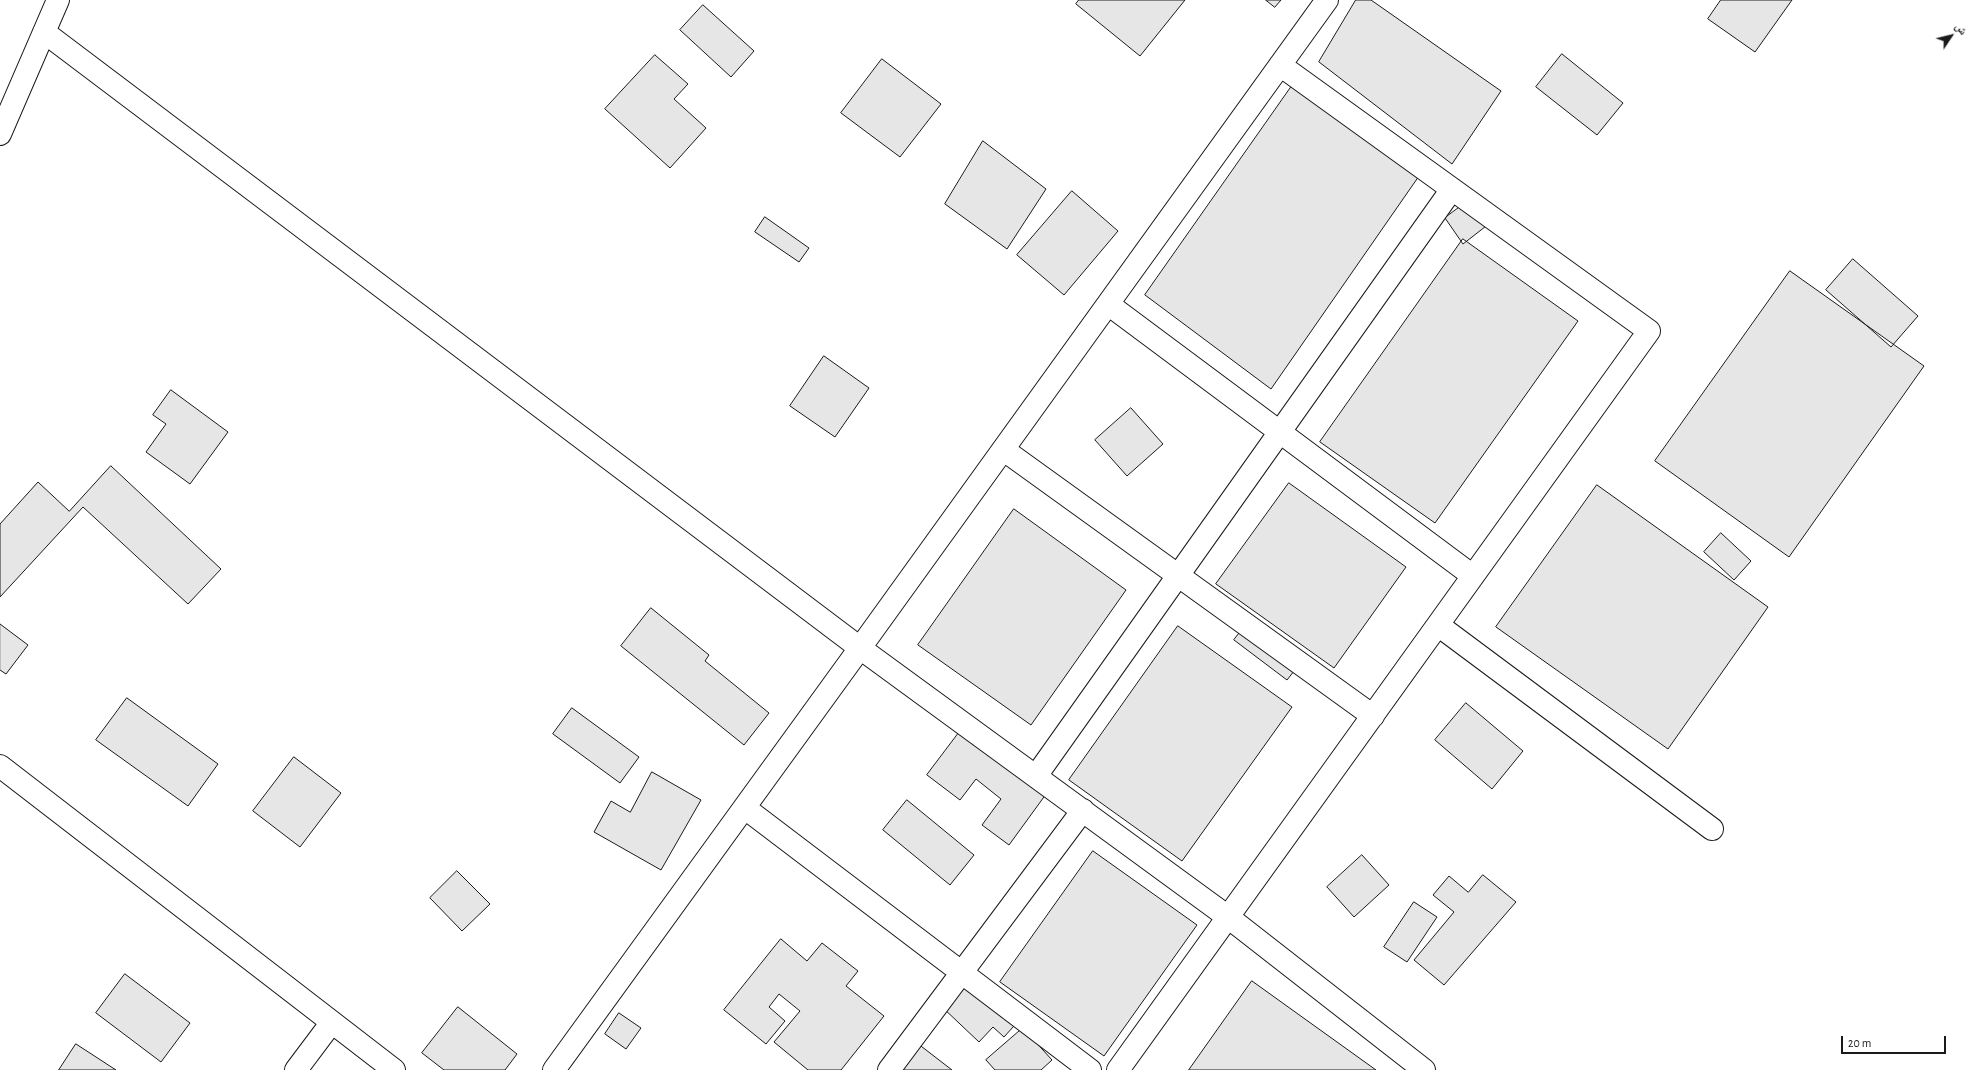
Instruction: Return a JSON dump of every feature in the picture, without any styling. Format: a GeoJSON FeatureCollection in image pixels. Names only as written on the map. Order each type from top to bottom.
{"type":"FeatureCollection","features":[{"type":"Feature","properties":{"kind":"street"},"geometry":{"type":"LineString","coordinates":[[0,134],[58,0]]}},
{"type":"Feature","properties":{"kind":"street"},"geometry":{"type":"LineString","coordinates":[[554,1070],[1004,450],[1327,0]]}},
{"type":"Feature","properties":{"kind":"street"},"geometry":{"type":"LineString","coordinates":[[44,32],[860,648],[1228,916],[1424,1070]]}},
{"type":"Feature","properties":{"kind":"street"},"geometry":{"type":"LineString","coordinates":[[1118,1070],[1649,331],[1280,65]]}},
{"type":"Feature","properties":{"kind":"street"},"geometry":{"type":"LineString","coordinates":[[1036,776],[1452,189]]}},
{"type":"Feature","properties":{"kind":"street"},"geometry":{"type":"LineString","coordinates":[[1108,304],[1474,576]]}},
{"type":"Feature","properties":{"kind":"street"},"geometry":{"type":"LineString","coordinates":[[1004,450],[1372,716]]}},
{"type":"Feature","properties":{"kind":"street"},"geometry":{"type":"LineString","coordinates":[[1438,625],[1712,829]]}},
{"type":"Feature","properties":{"kind":"street"},"geometry":{"type":"LineString","coordinates":[[0,766],[394,1070]]}},
{"type":"Feature","properties":{"kind":"street"},"geometry":{"type":"LineString","coordinates":[[744,808],[1090,1070]]}},
{"type":"Feature","properties":{"kind":"street"},"geometry":{"type":"LineString","coordinates":[[889,1070],[1084,810]]}},
{"type":"Feature","properties":{"kind":"street"},"geometry":{"type":"LineString","coordinates":[[296,1070],[332,1022]]}},
{"type":"Feature","properties":{"kind":"building"},"geometry":{"type":"Polygon","coordinates":[[[1079,0],[1185,0],[1140,56],[1076,4],[1079,0]]]}},
{"type":"Feature","properties":{"kind":"building"},"geometry":{"type":"Polygon","coordinates":[[[1266,0],[1281,0],[1275,7],[1266,0]]]}},
{"type":"Feature","properties":{"kind":"building"},"geometry":{"type":"Polygon","coordinates":[[[1356,0],[1371,0],[1501,91],[1452,164],[1319,62],[1356,0]]]}},
{"type":"Feature","properties":{"kind":"building"},"geometry":{"type":"Polygon","coordinates":[[[1721,0],[1792,0],[1755,52],[1708,19],[1721,0]]]}},
{"type":"Feature","properties":{"kind":"building"},"geometry":{"type":"Polygon","coordinates":[[[703,5],[754,51],[731,77],[680,30],[703,5]]]}},
{"type":"Feature","properties":{"kind":"building"},"geometry":{"type":"Polygon","coordinates":[[[1562,54],[1623,103],[1597,135],[1536,87],[1562,54]]]}},
{"type":"Feature","properties":{"kind":"building"},"geometry":{"type":"Polygon","coordinates":[[[655,55],[688,84],[674,99],[706,128],[670,168],[605,109],[655,55]]]}},
{"type":"Feature","properties":{"kind":"building"},"geometry":{"type":"Polygon","coordinates":[[[882,59],[941,104],[900,157],[841,113],[882,59]]]}},
{"type":"Feature","properties":{"kind":"building"},"geometry":{"type":"Polygon","coordinates":[[[1294,83],[1419,176],[1271,389],[1145,295],[1294,83]]]}},
{"type":"Feature","properties":{"kind":"building"},"geometry":{"type":"Polygon","coordinates":[[[983,141],[1046,189],[1007,249],[945,204],[983,141]]]}},
{"type":"Feature","properties":{"kind":"building"},"geometry":{"type":"Polygon","coordinates":[[[1072,191],[1118,231],[1064,295],[1017,255],[1072,191]]]}},
{"type":"Feature","properties":{"kind":"building"},"geometry":{"type":"Polygon","coordinates":[[[1472,198],[1490,223],[1463,244],[1445,218],[1472,198]]]}},
{"type":"Feature","properties":{"kind":"building"},"geometry":{"type":"Polygon","coordinates":[[[765,217],[809,248],[799,262],[755,232],[765,217]]]}},
{"type":"Feature","properties":{"kind":"building"},"geometry":{"type":"Polygon","coordinates":[[[1463,239],[1578,321],[1435,523],[1320,442],[1463,239]]]}},
{"type":"Feature","properties":{"kind":"building"},"geometry":{"type":"Polygon","coordinates":[[[1853,259],[1918,316],[1891,347],[1826,290],[1853,259]]]}},
{"type":"Feature","properties":{"kind":"building"},"geometry":{"type":"Polygon","coordinates":[[[1790,271],[1924,366],[1789,557],[1655,461],[1790,271]]]}},
{"type":"Feature","properties":{"kind":"building"},"geometry":{"type":"Polygon","coordinates":[[[824,356],[869,388],[835,437],[790,406],[824,356]]]}},
{"type":"Feature","properties":{"kind":"building"},"geometry":{"type":"Polygon","coordinates":[[[171,390],[228,432],[190,484],[146,452],[166,424],[153,415],[171,390]]]}},
{"type":"Feature","properties":{"kind":"building"},"geometry":{"type":"Polygon","coordinates":[[[1131,408],[1163,444],[1127,476],[1095,440],[1131,408]]]}},
{"type":"Feature","properties":{"kind":"building"},"geometry":{"type":"Polygon","coordinates":[[[111,466],[221,569],[188,604],[83,507],[0,597],[0,524],[38,482],[69,511],[111,466]]]}},
{"type":"Feature","properties":{"kind":"building"},"geometry":{"type":"Polygon","coordinates":[[[1289,483],[1406,567],[1334,668],[1216,584],[1289,483]]]}},
{"type":"Feature","properties":{"kind":"building"},"geometry":{"type":"Polygon","coordinates":[[[1597,485],[1768,607],[1668,749],[1496,627],[1597,485]]]}},
{"type":"Feature","properties":{"kind":"building"},"geometry":{"type":"Polygon","coordinates":[[[1014,509],[1126,590],[1031,725],[918,645],[1014,509]]]}},
{"type":"Feature","properties":{"kind":"building"},"geometry":{"type":"Polygon","coordinates":[[[1721,533],[1751,561],[1734,580],[1704,552],[1721,533]]]}},
{"type":"Feature","properties":{"kind":"building"},"geometry":{"type":"Polygon","coordinates":[[[651,608],[709,655],[705,661],[769,713],[744,745],[621,646],[651,608]]]}},
{"type":"Feature","properties":{"kind":"building"},"geometry":{"type":"Polygon","coordinates":[[[0,624],[28,645],[6,674],[0,670],[0,624]]]}},
{"type":"Feature","properties":{"kind":"building"},"geometry":{"type":"Polygon","coordinates":[[[1178,626],[1292,707],[1182,861],[1069,780],[1178,626]]]}},
{"type":"Feature","properties":{"kind":"building"},"geometry":{"type":"Polygon","coordinates":[[[1245,626],[1298,666],[1287,680],[1234,640],[1245,626]]]}},
{"type":"Feature","properties":{"kind":"building"},"geometry":{"type":"Polygon","coordinates":[[[127,698],[218,764],[188,806],[96,740],[127,698]]]}},
{"type":"Feature","properties":{"kind":"building"},"geometry":{"type":"Polygon","coordinates":[[[1466,703],[1523,751],[1492,789],[1435,740],[1466,703]]]}},
{"type":"Feature","properties":{"kind":"building"},"geometry":{"type":"Polygon","coordinates":[[[572,708],[639,757],[620,783],[553,734],[572,708]]]}},
{"type":"Feature","properties":{"kind":"building"},"geometry":{"type":"Polygon","coordinates":[[[964,726],[1049,790],[1009,845],[982,825],[1001,799],[976,779],[960,800],[927,775],[964,726]]]}},
{"type":"Feature","properties":{"kind":"building"},"geometry":{"type":"Polygon","coordinates":[[[294,757],[341,793],[300,847],[253,811],[294,757]]]}},
{"type":"Feature","properties":{"kind":"building"},"geometry":{"type":"Polygon","coordinates":[[[652,772],[701,800],[661,870],[594,832],[611,801],[630,812],[652,772]]]}},
{"type":"Feature","properties":{"kind":"building"},"geometry":{"type":"Polygon","coordinates":[[[907,800],[974,855],[950,885],[883,830],[907,800]]]}},
{"type":"Feature","properties":{"kind":"building"},"geometry":{"type":"Polygon","coordinates":[[[1093,851],[1197,925],[1104,1056],[1000,982],[1093,851]]]}},
{"type":"Feature","properties":{"kind":"building"},"geometry":{"type":"Polygon","coordinates":[[[1362,855],[1389,885],[1354,917],[1327,887],[1362,855]]]}},
{"type":"Feature","properties":{"kind":"building"},"geometry":{"type":"Polygon","coordinates":[[[457,871],[490,904],[462,931],[430,898],[457,871]]]}},
{"type":"Feature","properties":{"kind":"building"},"geometry":{"type":"Polygon","coordinates":[[[1483,875],[1516,902],[1444,985],[1414,960],[1454,912],[1433,895],[1449,876],[1468,892],[1483,875]]]}},
{"type":"Feature","properties":{"kind":"building"},"geometry":{"type":"Polygon","coordinates":[[[1414,902],[1437,917],[1407,962],[1384,947],[1414,902]]]}},
{"type":"Feature","properties":{"kind":"building"},"geometry":{"type":"Polygon","coordinates":[[[781,939],[807,961],[822,943],[858,971],[846,986],[884,1016],[841,1070],[808,1070],[774,1042],[800,1011],[779,994],[769,1007],[785,1021],[766,1044],[724,1010],[781,939]]]}},
{"type":"Feature","properties":{"kind":"building"},"geometry":{"type":"Polygon","coordinates":[[[974,971],[1023,1016],[1004,1037],[993,1027],[979,1042],[941,1006],[974,971]]]}},
{"type":"Feature","properties":{"kind":"building"},"geometry":{"type":"Polygon","coordinates":[[[125,974],[190,1023],[161,1062],[96,1013],[125,974]]]}},
{"type":"Feature","properties":{"kind":"building"},"geometry":{"type":"Polygon","coordinates":[[[1252,981],[1376,1070],[1189,1070],[1252,981]]]}},
{"type":"Feature","properties":{"kind":"building"},"geometry":{"type":"Polygon","coordinates":[[[458,1007],[517,1054],[505,1070],[444,1070],[422,1053],[458,1007]]]}},
{"type":"Feature","properties":{"kind":"building"},"geometry":{"type":"Polygon","coordinates":[[[619,1013],[641,1028],[626,1049],[605,1034],[619,1013]]]}},
{"type":"Feature","properties":{"kind":"building"},"geometry":{"type":"Polygon","coordinates":[[[1023,1028],[1052,1060],[1041,1070],[995,1070],[986,1060],[1023,1028]]]}},
{"type":"Feature","properties":{"kind":"building"},"geometry":{"type":"Polygon","coordinates":[[[917,1043],[952,1070],[896,1070],[917,1043]]]}},
{"type":"Feature","properties":{"kind":"building"},"geometry":{"type":"Polygon","coordinates":[[[76,1044],[116,1070],[59,1070],[76,1044]]]}}]}
